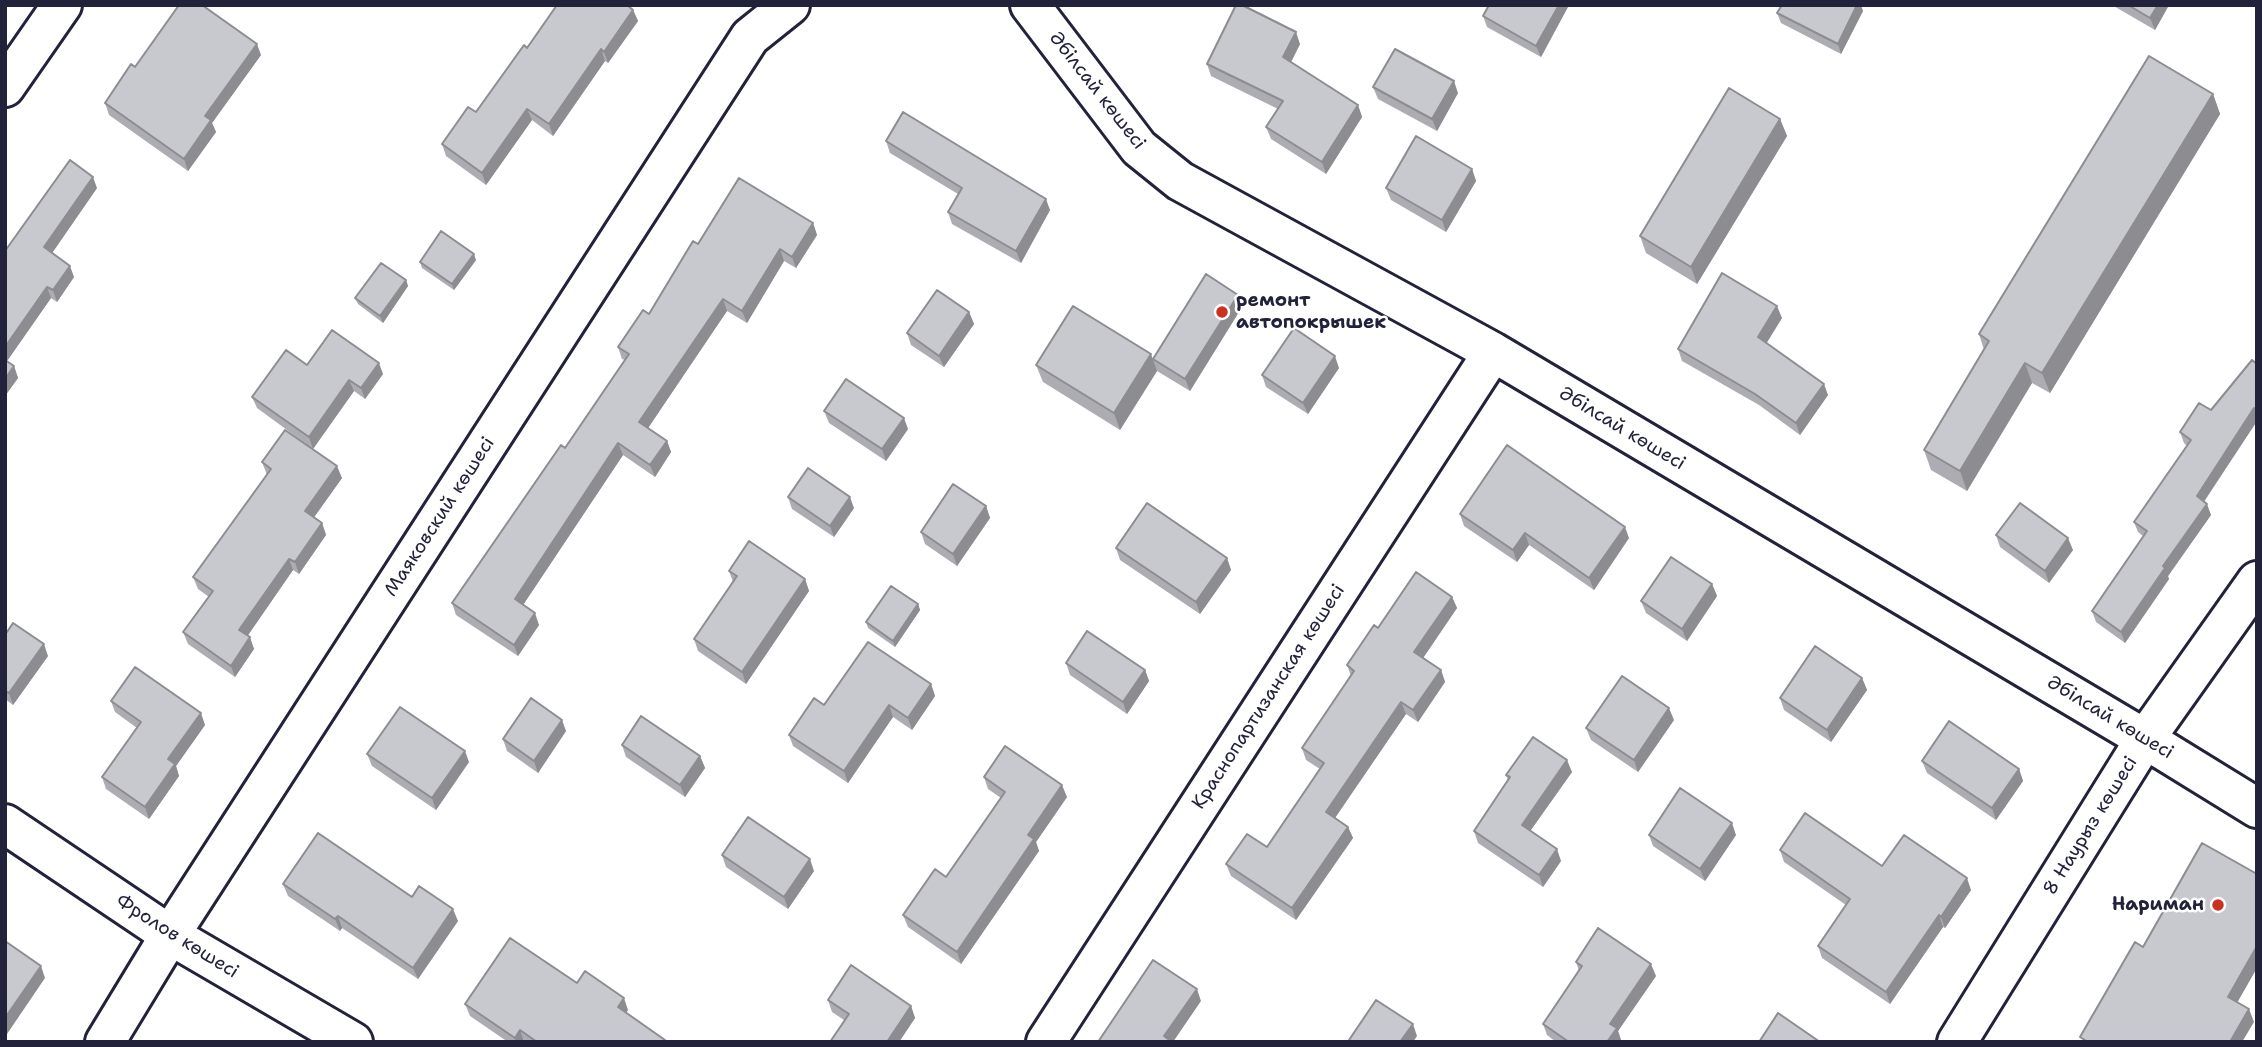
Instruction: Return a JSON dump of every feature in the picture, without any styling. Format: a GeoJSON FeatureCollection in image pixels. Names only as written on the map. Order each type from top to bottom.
{"type":"FeatureCollection","features":[{"type":"Feature","properties":{"kind":"street"},"geometry":{"type":"LineString","coordinates":[[5,87],[62,5]]}},
{"type":"Feature","properties":{"kind":"street","name":"Маяковский көшесі"},"geometry":{"type":"LineString","coordinates":[[105,1042],[170,935],[750,37],[790,5]]}},
{"type":"Feature","properties":{"kind":"street","name":"Әбілсай көшесі"},"geometry":{"type":"LineString","coordinates":[[1030,5],[1139,148],[1180,181],[1493,352],[2257,808]]}},
{"type":"Feature","properties":{"kind":"street","name":"Краснопартизанская көшесі"},"geometry":{"type":"LineString","coordinates":[[1046,1042],[1493,352]]}},
{"type":"Feature","properties":{"kind":"street","name":"8 Наурыз көшесі"},"geometry":{"type":"LineString","coordinates":[[1956,1042],[2145,739],[2257,581]]}},
{"type":"Feature","properties":{"kind":"street","name":"Фролов көшесі"},"geometry":{"type":"LineString","coordinates":[[5,824],[170,935],[353,1042]]}},
{"type":"Feature","properties":{"kind":"building"},"geometry":{"type":"Polygon","coordinates":[[[179,5],[202,5],[257,44],[205,116],[211,120],[184,159],[105,103],[131,64],[135,67],[179,5]]]}},
{"type":"Feature","properties":{"kind":"building"},"geometry":{"type":"Polygon","coordinates":[[[557,5],[627,5],[633,10],[604,52],[601,49],[549,124],[527,109],[482,173],[442,144],[468,107],[476,112],[524,45],[527,48],[557,5]]]}},
{"type":"Feature","properties":{"kind":"building"},"geometry":{"type":"Polygon","coordinates":[[[1236,5],[1242,5],[1296,32],[1283,57],[1358,105],[1322,162],[1266,127],[1283,101],[1207,64],[1236,5]]]}},
{"type":"Feature","properties":{"kind":"building"},"geometry":{"type":"Polygon","coordinates":[[[1489,5],[1559,5],[1536,46],[1483,16],[1489,5]]]}},
{"type":"Feature","properties":{"kind":"building"},"geometry":{"type":"Polygon","coordinates":[[[1782,5],[1857,5],[1838,44],[1777,13],[1782,5]]]}},
{"type":"Feature","properties":{"kind":"building"},"geometry":{"type":"Polygon","coordinates":[[[2128,5],[2158,5],[2150,18],[2128,5]]]}},
{"type":"Feature","properties":{"kind":"building"},"geometry":{"type":"Polygon","coordinates":[[[1395,49],[1454,81],[1432,119],[1373,87],[1395,49]]]}},
{"type":"Feature","properties":{"kind":"building"},"geometry":{"type":"Polygon","coordinates":[[[2149,56],[2213,94],[2042,373],[2025,363],[1960,471],[1924,450],[1989,341],[1979,334],[2149,56]]]}},
{"type":"Feature","properties":{"kind":"building"},"geometry":{"type":"Polygon","coordinates":[[[1729,88],[1780,119],[1691,267],[1640,236],[1729,88]]]}},
{"type":"Feature","properties":{"kind":"building"},"geometry":{"type":"Polygon","coordinates":[[[903,112],[1046,199],[1016,251],[948,212],[962,188],[886,141],[903,112]]]}},
{"type":"Feature","properties":{"kind":"building"},"geometry":{"type":"Polygon","coordinates":[[[1416,136],[1472,169],[1442,220],[1386,188],[1416,136]]]}},
{"type":"Feature","properties":{"kind":"building"},"geometry":{"type":"Polygon","coordinates":[[[70,160],[93,177],[44,247],[70,266],[53,290],[47,287],[5,347],[5,251],[70,160]]]}},
{"type":"Feature","properties":{"kind":"building"},"geometry":{"type":"Polygon","coordinates":[[[739,178],[813,223],[792,257],[780,249],[742,311],[723,299],[639,422],[667,441],[650,465],[618,443],[515,599],[535,613],[514,645],[452,603],[561,445],[565,448],[629,354],[618,347],[643,310],[649,314],[693,241],[698,244],[739,178]]]}},
{"type":"Feature","properties":{"kind":"building"},"geometry":{"type":"Polygon","coordinates":[[[441,231],[474,254],[452,284],[420,262],[441,231]]]}},
{"type":"Feature","properties":{"kind":"building"},"geometry":{"type":"Polygon","coordinates":[[[381,263],[406,280],[380,316],[355,298],[381,263]]]}},
{"type":"Feature","properties":{"kind":"building"},"geometry":{"type":"Polygon","coordinates":[[[1722,273],[1777,306],[1758,337],[1824,384],[1796,423],[1755,394],[1678,349],[1722,273]]]}},
{"type":"Feature","properties":{"kind":"building"},"geometry":{"type":"Polygon","coordinates":[[[1206,274],[1238,295],[1185,379],[1153,359],[1206,274]]]}},
{"type":"Feature","properties":{"kind":"building"},"geometry":{"type":"Polygon","coordinates":[[[937,290],[969,312],[939,356],[907,333],[937,290]]]}},
{"type":"Feature","properties":{"kind":"building"},"geometry":{"type":"Polygon","coordinates":[[[1073,306],[1151,354],[1114,413],[1036,365],[1073,306]]]}},
{"type":"Feature","properties":{"kind":"building"},"geometry":{"type":"Polygon","coordinates":[[[1294,328],[1335,356],[1303,403],[1262,375],[1294,328]]]}},
{"type":"Feature","properties":{"kind":"building"},"geometry":{"type":"Polygon","coordinates":[[[332,330],[379,363],[361,388],[349,380],[309,437],[252,397],[286,350],[307,365],[332,330]]]}},
{"type":"Feature","properties":{"kind":"building"},"geometry":{"type":"Polygon","coordinates":[[[5,360],[14,366],[5,379],[5,360]]]}},
{"type":"Feature","properties":{"kind":"building"},"geometry":{"type":"Polygon","coordinates":[[[2252,360],[2257,364],[2257,410],[2254,408],[2197,496],[2207,504],[2121,632],[2092,611],[2147,531],[2134,522],[2191,440],[2180,432],[2199,403],[2211,410],[2252,360]]]}},
{"type":"Feature","properties":{"kind":"building"},"geometry":{"type":"Polygon","coordinates":[[[846,379],[904,418],[882,449],[824,411],[846,379]]]}},
{"type":"Feature","properties":{"kind":"building"},"geometry":{"type":"Polygon","coordinates":[[[285,430],[337,466],[305,511],[322,523],[295,562],[289,559],[239,630],[250,637],[231,666],[183,632],[213,591],[193,577],[271,469],[262,462],[285,430]]]}},
{"type":"Feature","properties":{"kind":"building"},"geometry":{"type":"Polygon","coordinates":[[[1507,445],[1625,527],[1589,578],[1525,533],[1513,550],[1460,514],[1507,445]]]}},
{"type":"Feature","properties":{"kind":"building"},"geometry":{"type":"Polygon","coordinates":[[[808,468],[850,497],[830,526],[788,497],[808,468]]]}},
{"type":"Feature","properties":{"kind":"building"},"geometry":{"type":"Polygon","coordinates":[[[953,484],[986,506],[953,554],[921,532],[953,484]]]}},
{"type":"Feature","properties":{"kind":"building"},"geometry":{"type":"Polygon","coordinates":[[[1147,503],[1227,558],[1196,602],[1116,548],[1147,503]]]}},
{"type":"Feature","properties":{"kind":"building"},"geometry":{"type":"Polygon","coordinates":[[[2020,503],[2068,538],[2045,571],[1996,535],[2020,503]]]}},
{"type":"Feature","properties":{"kind":"building"},"geometry":{"type":"Polygon","coordinates":[[[749,541],[805,579],[742,672],[694,639],[737,576],[729,571],[749,541]]]}},
{"type":"Feature","properties":{"kind":"building"},"geometry":{"type":"Polygon","coordinates":[[[1671,557],[1712,584],[1682,629],[1641,601],[1671,557]]]}},
{"type":"Feature","properties":{"kind":"building"},"geometry":{"type":"Polygon","coordinates":[[[1416,572],[1452,597],[1414,652],[1441,670],[1413,710],[1401,702],[1326,812],[1348,827],[1292,908],[1226,864],[1247,834],[1267,847],[1324,763],[1302,748],[1354,671],[1347,665],[1374,625],[1378,628],[1416,572]]]}},
{"type":"Feature","properties":{"kind":"building"},"geometry":{"type":"Polygon","coordinates":[[[891,586],[918,604],[893,641],[866,622],[891,586]]]}},
{"type":"Feature","properties":{"kind":"building"},"geometry":{"type":"Polygon","coordinates":[[[13,623],[44,644],[9,693],[5,691],[5,631],[7,632],[13,623]]]}},
{"type":"Feature","properties":{"kind":"building"},"geometry":{"type":"Polygon","coordinates":[[[1087,631],[1145,670],[1123,702],[1066,663],[1087,631]]]}},
{"type":"Feature","properties":{"kind":"building"},"geometry":{"type":"Polygon","coordinates":[[[868,642],[931,684],[908,718],[889,705],[844,771],[789,735],[814,698],[824,705],[868,642]]]}},
{"type":"Feature","properties":{"kind":"building"},"geometry":{"type":"Polygon","coordinates":[[[1815,646],[1862,678],[1827,730],[1780,698],[1815,646]]]}},
{"type":"Feature","properties":{"kind":"building"},"geometry":{"type":"Polygon","coordinates":[[[135,667],[201,713],[168,759],[175,764],[145,807],[102,777],[141,722],[111,701],[135,667]]]}},
{"type":"Feature","properties":{"kind":"building"},"geometry":{"type":"Polygon","coordinates":[[[1622,676],[1669,708],[1634,760],[1586,728],[1622,676]]]}},
{"type":"Feature","properties":{"kind":"building"},"geometry":{"type":"Polygon","coordinates":[[[531,698],[562,720],[534,761],[503,739],[531,698]]]}},
{"type":"Feature","properties":{"kind":"building"},"geometry":{"type":"Polygon","coordinates":[[[400,707],[465,751],[432,798],[367,754],[400,707]]]}},
{"type":"Feature","properties":{"kind":"building"},"geometry":{"type":"Polygon","coordinates":[[[641,716],[700,756],[680,785],[622,745],[641,716]]]}},
{"type":"Feature","properties":{"kind":"building"},"geometry":{"type":"Polygon","coordinates":[[[1949,721],[2019,769],[1992,808],[1922,761],[1949,721]]]}},
{"type":"Feature","properties":{"kind":"building"},"geometry":{"type":"Polygon","coordinates":[[[1533,737],[1567,760],[1522,825],[1557,849],[1539,875],[1474,831],[1510,777],[1506,775],[1533,737]]]}},
{"type":"Feature","properties":{"kind":"building"},"geometry":{"type":"Polygon","coordinates":[[[1005,746],[1062,785],[1028,835],[1034,839],[957,952],[903,915],[935,869],[946,877],[1005,792],[984,777],[1005,746]]]}},
{"type":"Feature","properties":{"kind":"building"},"geometry":{"type":"Polygon","coordinates":[[[1680,788],[1732,823],[1700,869],[1649,835],[1680,788]]]}},
{"type":"Feature","properties":{"kind":"building"},"geometry":{"type":"Polygon","coordinates":[[[1805,813],[1882,866],[1904,835],[1967,878],[1886,992],[1818,946],[1850,899],[1780,850],[1805,813]]]}},
{"type":"Feature","properties":{"kind":"building"},"geometry":{"type":"Polygon","coordinates":[[[748,817],[810,859],[784,897],[722,855],[748,817]]]}},
{"type":"Feature","properties":{"kind":"building"},"geometry":{"type":"Polygon","coordinates":[[[318,833],[412,897],[419,886],[453,909],[413,968],[338,916],[335,919],[283,884],[318,833]]]}},
{"type":"Feature","properties":{"kind":"building"},"geometry":{"type":"Polygon","coordinates":[[[2202,843],[2257,874],[2257,946],[2228,997],[2249,1009],[2230,1042],[2088,1042],[2080,1037],[2135,942],[2143,947],[2202,843]]]}},
{"type":"Feature","properties":{"kind":"building"},"geometry":{"type":"Polygon","coordinates":[[[1598,928],[1651,964],[1610,1024],[1617,1028],[1607,1042],[1569,1042],[1543,1024],[1582,966],[1576,962],[1598,928]]]}},
{"type":"Feature","properties":{"kind":"building"},"geometry":{"type":"Polygon","coordinates":[[[510,938],[577,983],[585,971],[624,998],[618,1007],[665,1040],[664,1042],[537,1042],[520,1030],[515,1038],[465,1004],[510,938]]]}},
{"type":"Feature","properties":{"kind":"building"},"geometry":{"type":"Polygon","coordinates":[[[5,941],[41,966],[5,1018],[5,941]]]}},
{"type":"Feature","properties":{"kind":"building"},"geometry":{"type":"Polygon","coordinates":[[[1153,960],[1197,989],[1164,1036],[1172,1042],[1098,1042],[1153,960]]]}},
{"type":"Feature","properties":{"kind":"building"},"geometry":{"type":"Polygon","coordinates":[[[851,965],[911,1006],[887,1042],[830,1042],[849,1014],[828,1000],[851,965]]]}},
{"type":"Feature","properties":{"kind":"building"},"geometry":{"type":"Polygon","coordinates":[[[1376,1000],[1413,1024],[1400,1042],[1351,1042],[1349,1040],[1376,1000]]]}},
{"type":"Feature","properties":{"kind":"building"},"geometry":{"type":"Polygon","coordinates":[[[1778,1013],[1820,1042],[1759,1042],[1778,1013]]]}},
{"type":"Feature","properties":{"kind":"place","name":"ремонт автопокрышек"},"geometry":{"type":"Point","coordinates":[1222,312]}},
{"type":"Feature","properties":{"kind":"place","name":"Нариман"},"geometry":{"type":"Point","coordinates":[2218,905]}}]}
